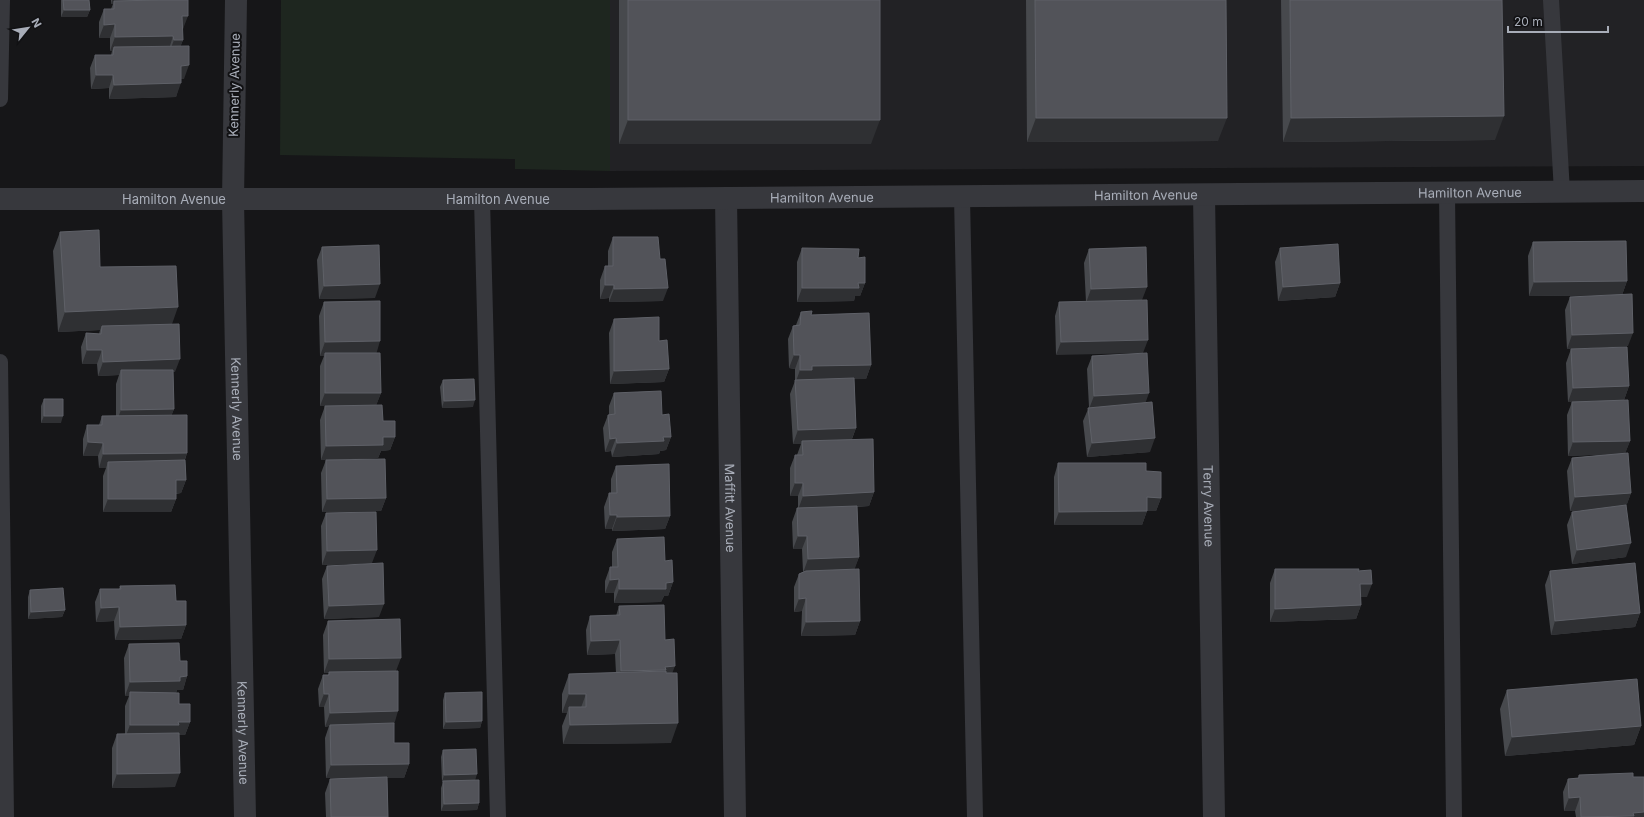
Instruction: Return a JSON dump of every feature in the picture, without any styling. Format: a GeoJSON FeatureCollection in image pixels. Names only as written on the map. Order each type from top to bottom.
{"type":"FeatureCollection","features":[{"type":"Feature","properties":{"kind":"street","name":"Kennerly Avenue"},"geometry":{"type":"LineString","coordinates":[[236,0],[233,200],[245,817]]}},
{"type":"Feature","properties":{"kind":"street","name":"Hamilton Avenue"},"geometry":{"type":"LineString","coordinates":[[0,199],[233,200],[962,197],[1644,192]]}},
{"type":"Feature","properties":{"kind":"street","name":"Terry Avenue"},"geometry":{"type":"LineString","coordinates":[[1204,195],[1214,817]]}},
{"type":"Feature","properties":{"kind":"street","name":"Maffitt Avenue"},"geometry":{"type":"LineString","coordinates":[[726,198],[734,817]]}},
{"type":"Feature","properties":{"kind":"lane"},"geometry":{"type":"LineString","coordinates":[[0,99],[2,0]]}},
{"type":"Feature","properties":{"kind":"lane"},"geometry":{"type":"LineString","coordinates":[[1551,0],[1562,192]]}},
{"type":"Feature","properties":{"kind":"lane"},"geometry":{"type":"LineString","coordinates":[[1447,193],[1454,817]]}},
{"type":"Feature","properties":{"kind":"lane"},"geometry":{"type":"LineString","coordinates":[[962,197],[975,817]]}},
{"type":"Feature","properties":{"kind":"lane"},"geometry":{"type":"LineString","coordinates":[[482,199],[498,817]]}},
{"type":"Feature","properties":{"kind":"lane"},"geometry":{"type":"LineString","coordinates":[[0,362],[6,817]]}},
{"type":"Feature","properties":{"kind":"shaded area"},"geometry":{"type":"Polygon","coordinates":[[[281,0],[610,0],[610,171],[515,169],[515,159],[280,155],[281,0]]]}},
{"type":"Feature","properties":{"kind":"shaded area"},"geometry":{"type":"Polygon","coordinates":[[[610,0],[1644,0],[1644,166],[610,171],[610,0]]]}},
{"type":"Feature","properties":{"kind":"building"},"geometry":{"type":"Polygon","coordinates":[[[63,0],[89,0],[90,10],[64,10],[63,0]]]}},
{"type":"Feature","properties":{"kind":"building"},"geometry":{"type":"Polygon","coordinates":[[[188,0],[188,16],[182,16],[183,40],[174,40],[173,36],[115,37],[115,24],[104,25],[104,9],[114,9],[114,1],[188,0]]]}},
{"type":"Feature","properties":{"kind":"building"},"geometry":{"type":"Polygon","coordinates":[[[628,0],[880,0],[880,120],[628,120],[628,0]]]}},
{"type":"Feature","properties":{"kind":"building"},"geometry":{"type":"Polygon","coordinates":[[[1035,0],[1226,0],[1227,118],[1036,118],[1035,0]]]}},
{"type":"Feature","properties":{"kind":"building"},"geometry":{"type":"Polygon","coordinates":[[[1290,0],[1502,0],[1504,116],[1291,118],[1290,0]]]}},
{"type":"Feature","properties":{"kind":"building"},"geometry":{"type":"Polygon","coordinates":[[[189,46],[189,65],[181,66],[181,83],[114,85],[113,75],[96,75],[95,55],[113,55],[114,47],[189,46]]]}},
{"type":"Feature","properties":{"kind":"building"},"geometry":{"type":"Polygon","coordinates":[[[99,230],[100,267],[176,266],[178,307],[65,312],[60,232],[99,230]]]}},
{"type":"Feature","properties":{"kind":"building"},"geometry":{"type":"Polygon","coordinates":[[[613,237],[658,237],[660,259],[665,259],[668,288],[614,289],[614,285],[605,285],[605,266],[613,266],[613,237]]]}},
{"type":"Feature","properties":{"kind":"building"},"geometry":{"type":"Polygon","coordinates":[[[1626,241],[1627,281],[1534,282],[1533,242],[1626,241]]]}},
{"type":"Feature","properties":{"kind":"building"},"geometry":{"type":"Polygon","coordinates":[[[1338,244],[1340,283],[1283,287],[1280,248],[1338,244]]]}},
{"type":"Feature","properties":{"kind":"building"},"geometry":{"type":"Polygon","coordinates":[[[379,245],[380,284],[324,286],[322,247],[379,245]]]}},
{"type":"Feature","properties":{"kind":"building"},"geometry":{"type":"Polygon","coordinates":[[[1146,247],[1147,287],[1091,289],[1089,249],[1146,247]]]}},
{"type":"Feature","properties":{"kind":"building"},"geometry":{"type":"Polygon","coordinates":[[[802,248],[859,249],[858,258],[865,257],[865,283],[858,283],[859,288],[802,288],[802,248]]]}},
{"type":"Feature","properties":{"kind":"building"},"geometry":{"type":"Polygon","coordinates":[[[1632,294],[1633,333],[1572,335],[1570,297],[1632,294]]]}},
{"type":"Feature","properties":{"kind":"building"},"geometry":{"type":"Polygon","coordinates":[[[1147,300],[1148,340],[1061,342],[1059,302],[1147,300]]]}},
{"type":"Feature","properties":{"kind":"building"},"geometry":{"type":"Polygon","coordinates":[[[380,301],[380,341],[325,342],[324,302],[380,301]]]}},
{"type":"Feature","properties":{"kind":"building"},"geometry":{"type":"Polygon","coordinates":[[[812,311],[811,315],[869,313],[871,365],[812,366],[812,370],[800,370],[800,355],[794,355],[793,326],[800,325],[801,312],[812,311]]]}},
{"type":"Feature","properties":{"kind":"building"},"geometry":{"type":"Polygon","coordinates":[[[659,317],[659,341],[667,340],[669,369],[614,371],[614,319],[659,317]]]}},
{"type":"Feature","properties":{"kind":"building"},"geometry":{"type":"Polygon","coordinates":[[[179,324],[180,359],[103,362],[102,350],[87,350],[86,333],[101,334],[102,326],[179,324]]]}},
{"type":"Feature","properties":{"kind":"building"},"geometry":{"type":"Polygon","coordinates":[[[1627,347],[1629,386],[1573,388],[1571,349],[1627,347]]]}},
{"type":"Feature","properties":{"kind":"building"},"geometry":{"type":"Polygon","coordinates":[[[325,353],[380,353],[381,393],[325,393],[325,353]]]}},
{"type":"Feature","properties":{"kind":"building"},"geometry":{"type":"Polygon","coordinates":[[[1147,353],[1149,393],[1094,396],[1092,356],[1147,353]]]}},
{"type":"Feature","properties":{"kind":"building"},"geometry":{"type":"Polygon","coordinates":[[[121,370],[173,370],[174,409],[121,410],[121,370]]]}},
{"type":"Feature","properties":{"kind":"building"},"geometry":{"type":"Polygon","coordinates":[[[854,378],[856,428],[798,430],[795,380],[854,378]]]}},
{"type":"Feature","properties":{"kind":"building"},"geometry":{"type":"Polygon","coordinates":[[[474,379],[475,400],[444,401],[443,380],[474,379]]]}},
{"type":"Feature","properties":{"kind":"building"},"geometry":{"type":"Polygon","coordinates":[[[661,391],[662,415],[669,414],[671,437],[663,437],[664,441],[617,443],[616,438],[610,439],[608,415],[615,414],[614,393],[661,391]]]}},
{"type":"Feature","properties":{"kind":"building"},"geometry":{"type":"Polygon","coordinates":[[[44,399],[63,399],[63,416],[44,416],[44,399]]]}},
{"type":"Feature","properties":{"kind":"building"},"geometry":{"type":"Polygon","coordinates":[[[1628,400],[1630,441],[1573,442],[1572,402],[1628,400]]]}},
{"type":"Feature","properties":{"kind":"building"},"geometry":{"type":"Polygon","coordinates":[[[1152,402],[1155,438],[1092,443],[1088,408],[1152,402]]]}},
{"type":"Feature","properties":{"kind":"building"},"geometry":{"type":"Polygon","coordinates":[[[382,405],[383,421],[395,421],[395,437],[383,437],[383,445],[326,446],[325,406],[382,405]]]}},
{"type":"Feature","properties":{"kind":"building"},"geometry":{"type":"Polygon","coordinates":[[[187,415],[187,453],[103,454],[103,443],[88,442],[87,425],[102,425],[102,416],[187,415]]]}},
{"type":"Feature","properties":{"kind":"building"},"geometry":{"type":"Polygon","coordinates":[[[873,439],[874,492],[803,496],[803,483],[795,483],[795,455],[803,455],[802,441],[873,439]]]}},
{"type":"Feature","properties":{"kind":"building"},"geometry":{"type":"Polygon","coordinates":[[[1628,453],[1631,493],[1575,497],[1572,458],[1628,453]]]}},
{"type":"Feature","properties":{"kind":"building"},"geometry":{"type":"Polygon","coordinates":[[[385,459],[386,498],[327,499],[326,460],[385,459]]]}},
{"type":"Feature","properties":{"kind":"building"},"geometry":{"type":"Polygon","coordinates":[[[185,460],[186,480],[176,480],[176,499],[108,499],[108,462],[185,460]]]}},
{"type":"Feature","properties":{"kind":"building"},"geometry":{"type":"Polygon","coordinates":[[[1058,463],[1146,463],[1146,471],[1161,472],[1161,498],[1147,497],[1147,511],[1059,512],[1058,463]]]}},
{"type":"Feature","properties":{"kind":"building"},"geometry":{"type":"Polygon","coordinates":[[[669,464],[670,516],[617,517],[617,515],[610,515],[609,493],[617,493],[616,466],[669,464]]]}},
{"type":"Feature","properties":{"kind":"building"},"geometry":{"type":"Polygon","coordinates":[[[1626,505],[1631,543],[1577,550],[1572,512],[1626,505]]]}},
{"type":"Feature","properties":{"kind":"building"},"geometry":{"type":"Polygon","coordinates":[[[857,506],[859,557],[808,559],[807,536],[798,536],[797,508],[857,506]]]}},
{"type":"Feature","properties":{"kind":"building"},"geometry":{"type":"Polygon","coordinates":[[[376,512],[377,550],[327,551],[326,513],[376,512]]]}},
{"type":"Feature","properties":{"kind":"building"},"geometry":{"type":"Polygon","coordinates":[[[664,537],[665,561],[672,560],[673,582],[666,583],[666,589],[619,589],[619,579],[610,580],[610,567],[618,567],[617,539],[664,537]]]}},
{"type":"Feature","properties":{"kind":"building"},"geometry":{"type":"Polygon","coordinates":[[[383,563],[384,604],[329,606],[327,566],[383,563]]]}},
{"type":"Feature","properties":{"kind":"building"},"geometry":{"type":"Polygon","coordinates":[[[1635,563],[1640,613],[1555,621],[1550,571],[1635,563]]]}},
{"type":"Feature","properties":{"kind":"building"},"geometry":{"type":"Polygon","coordinates":[[[859,569],[860,621],[806,622],[806,598],[799,599],[799,574],[806,571],[859,569]]]}},
{"type":"Feature","properties":{"kind":"building"},"geometry":{"type":"Polygon","coordinates":[[[1275,569],[1371,570],[1372,584],[1360,584],[1361,605],[1275,609],[1275,569]]]}},
{"type":"Feature","properties":{"kind":"building"},"geometry":{"type":"Polygon","coordinates":[[[175,585],[176,601],[186,601],[186,625],[120,627],[119,607],[101,608],[100,589],[121,589],[120,586],[175,585]]]}},
{"type":"Feature","properties":{"kind":"building"},"geometry":{"type":"Polygon","coordinates":[[[63,588],[65,610],[31,612],[30,590],[63,588]]]}},
{"type":"Feature","properties":{"kind":"building"},"geometry":{"type":"Polygon","coordinates":[[[664,605],[665,640],[674,639],[675,666],[665,667],[666,670],[621,671],[620,640],[591,641],[590,616],[620,615],[619,606],[664,605]]]}},
{"type":"Feature","properties":{"kind":"building"},"geometry":{"type":"Polygon","coordinates":[[[400,619],[401,658],[329,659],[328,621],[400,619]]]}},
{"type":"Feature","properties":{"kind":"building"},"geometry":{"type":"Polygon","coordinates":[[[179,643],[180,661],[187,661],[187,676],[180,677],[180,681],[130,682],[129,644],[179,643]]]}},
{"type":"Feature","properties":{"kind":"building"},"geometry":{"type":"Polygon","coordinates":[[[398,671],[398,711],[330,713],[329,694],[324,694],[323,675],[329,675],[329,672],[398,671]]]}},
{"type":"Feature","properties":{"kind":"building"},"geometry":{"type":"Polygon","coordinates":[[[666,671],[666,673],[677,673],[678,723],[570,725],[569,707],[586,707],[586,694],[569,694],[569,674],[666,671]]]}},
{"type":"Feature","properties":{"kind":"building"},"geometry":{"type":"Polygon","coordinates":[[[1637,679],[1641,726],[1512,737],[1507,690],[1637,679]]]}},
{"type":"Feature","properties":{"kind":"building"},"geometry":{"type":"Polygon","coordinates":[[[130,692],[179,693],[179,704],[190,704],[190,722],[178,722],[179,725],[130,725],[130,692]]]}},
{"type":"Feature","properties":{"kind":"building"},"geometry":{"type":"Polygon","coordinates":[[[482,692],[482,721],[446,722],[445,693],[482,692]]]}},
{"type":"Feature","properties":{"kind":"building"},"geometry":{"type":"Polygon","coordinates":[[[394,723],[394,743],[409,743],[409,764],[331,765],[330,725],[394,723]]]}},
{"type":"Feature","properties":{"kind":"building"},"geometry":{"type":"Polygon","coordinates":[[[179,733],[180,773],[117,774],[117,734],[179,733]]]}},
{"type":"Feature","properties":{"kind":"building"},"geometry":{"type":"Polygon","coordinates":[[[476,749],[477,774],[444,775],[443,750],[476,749]]]}},
{"type":"Feature","properties":{"kind":"building"},"geometry":{"type":"Polygon","coordinates":[[[1633,773],[1633,777],[1644,777],[1644,812],[1633,813],[1634,816],[1581,817],[1580,797],[1569,798],[1568,779],[1579,778],[1579,775],[1633,773]]]}},
{"type":"Feature","properties":{"kind":"building"},"geometry":{"type":"Polygon","coordinates":[[[387,777],[388,817],[331,817],[330,779],[387,777]]]}},
{"type":"Feature","properties":{"kind":"building"},"geometry":{"type":"Polygon","coordinates":[[[479,780],[479,803],[444,804],[443,781],[479,780]]]}}]}
